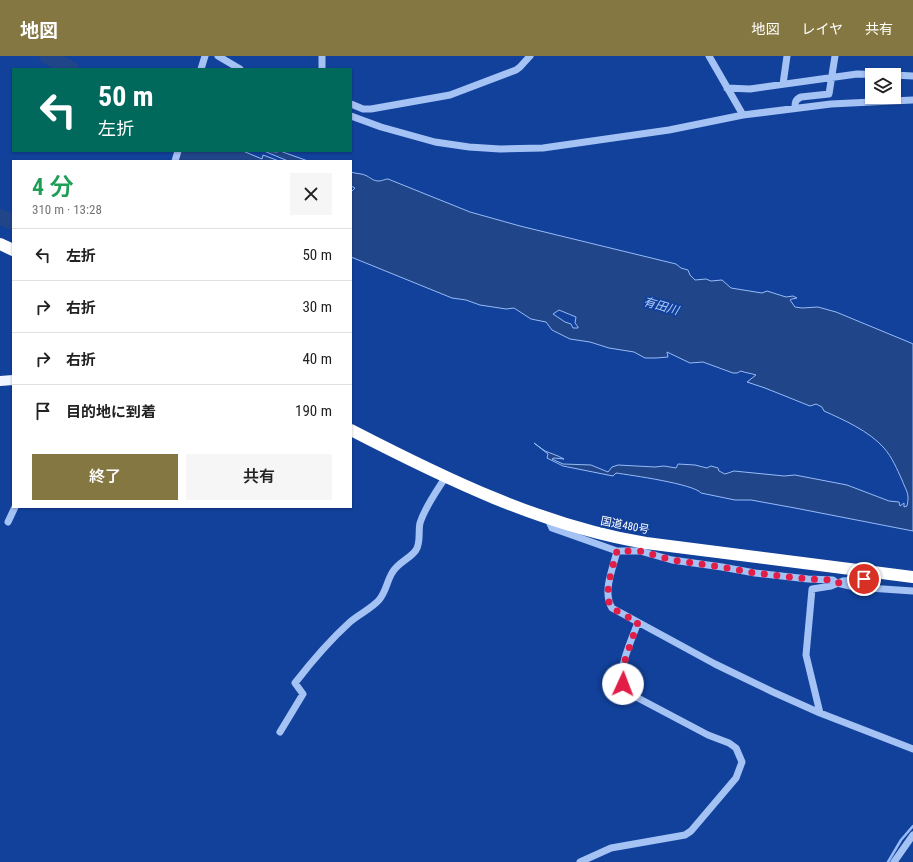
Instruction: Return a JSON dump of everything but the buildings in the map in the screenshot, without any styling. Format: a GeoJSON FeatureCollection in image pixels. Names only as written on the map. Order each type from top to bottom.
{"type":"FeatureCollection","features":[{"type":"Feature","properties":{"kind":"highway"},"geometry":{"type":"LineString","coordinates":[[0,244],[12,250]]}},
{"type":"Feature","properties":{"kind":"highway","name":"国道480号"},"geometry":{"type":"LineString","coordinates":[[352,431],[445,478],[548,519],[643,547],[913,577]]}},
{"type":"Feature","properties":{"kind":"main road"},"geometry":{"type":"LineString","coordinates":[[0,381],[12,380]]}},
{"type":"Feature","properties":{"kind":"street"},"geometry":{"type":"LineString","coordinates":[[218,56],[238,68]]}},
{"type":"Feature","properties":{"kind":"street"},"geometry":{"type":"LineString","coordinates":[[322,56],[322,68]]}},
{"type":"Feature","properties":{"kind":"street"},"geometry":{"type":"LineString","coordinates":[[352,104],[363,109],[371,109],[450,95],[516,70],[530,56]]}},
{"type":"Feature","properties":{"kind":"street"},"geometry":{"type":"LineString","coordinates":[[709,56],[743,115]]}},
{"type":"Feature","properties":{"kind":"street"},"geometry":{"type":"LineString","coordinates":[[783,84],[787,56]]}},
{"type":"Feature","properties":{"kind":"street"},"geometry":{"type":"LineString","coordinates":[[795,108],[795,102],[801,97],[829,94],[835,56]]}},
{"type":"Feature","properties":{"kind":"street"},"geometry":{"type":"LineString","coordinates":[[202,68],[205,57]]}},
{"type":"Feature","properties":{"kind":"street"},"geometry":{"type":"LineString","coordinates":[[727,88],[750,89],[865,73]]}},
{"type":"Feature","properties":{"kind":"street"},"geometry":{"type":"LineString","coordinates":[[901,75],[913,76]]}},
{"type":"Feature","properties":{"kind":"street"},"geometry":{"type":"LineString","coordinates":[[352,116],[381,127],[435,142],[500,149],[543,148],[669,130],[743,115],[795,108],[832,104],[913,100]]}},
{"type":"Feature","properties":{"kind":"street"},"geometry":{"type":"LineString","coordinates":[[280,732],[303,694],[295,683],[313,659],[349,623],[375,605],[380,599],[395,568],[416,550],[419,541],[418,534],[424,511],[445,478]]}},
{"type":"Feature","properties":{"kind":"street"},"geometry":{"type":"LineString","coordinates":[[8,522],[15,508]]}},
{"type":"Feature","properties":{"kind":"street"},"geometry":{"type":"LineString","coordinates":[[548,519],[552,528],[617,551],[643,547],[672,560],[755,573],[808,579],[833,580],[838,583],[854,587],[913,591]]}},
{"type":"Feature","properties":{"kind":"street"},"geometry":{"type":"LineString","coordinates":[[617,551],[607,592],[608,601],[612,608],[715,664],[772,692],[820,713],[913,749]]}},
{"type":"Feature","properties":{"kind":"street"},"geometry":{"type":"LineString","coordinates":[[820,713],[806,655],[812,589],[831,586],[843,581],[864,579],[869,572]]}},
{"type":"Feature","properties":{"kind":"street"},"geometry":{"type":"LineString","coordinates":[[580,862],[612,848],[685,835],[691,831],[736,778],[742,762],[736,748],[729,743],[708,735],[638,698],[628,691],[623,684],[622,669],[638,622]]}},
{"type":"Feature","properties":{"kind":"street"},"geometry":{"type":"LineString","coordinates":[[894,862],[913,834]]}},
{"type":"Feature","properties":{"kind":"water"},"geometry":{"type":"Polygon","coordinates":[[[178,152],[245,152],[262,159],[263,155],[276,160],[175,160],[178,152]]]}},
{"type":"Feature","properties":{"kind":"water"},"geometry":{"type":"Polygon","coordinates":[[[266,152],[283,152],[305,160],[286,160],[266,152]]]}},
{"type":"Feature","properties":{"kind":"water"},"geometry":{"type":"Polygon","coordinates":[[[352,172],[365,175],[377,181],[388,179],[470,212],[520,226],[676,264],[681,268],[688,270],[690,275],[695,280],[722,280],[731,288],[762,293],[767,291],[786,297],[793,296],[797,298],[790,300],[795,307],[818,307],[836,312],[913,344],[913,531],[751,500],[735,500],[701,493],[687,486],[661,480],[616,473],[613,476],[563,466],[547,458],[548,454],[534,443],[545,451],[564,459],[552,459],[563,464],[591,465],[608,472],[612,467],[618,465],[664,466],[676,468],[678,464],[695,465],[707,468],[711,466],[718,468],[719,471],[725,474],[734,471],[784,476],[795,475],[847,485],[889,501],[899,502],[900,506],[904,503],[904,507],[907,506],[908,502],[907,492],[892,459],[871,436],[856,426],[824,411],[822,407],[816,404],[810,406],[747,382],[756,375],[741,371],[733,373],[703,362],[690,363],[667,352],[668,357],[645,358],[634,352],[570,339],[552,330],[546,322],[531,319],[514,308],[506,309],[480,305],[466,300],[452,298],[352,257],[352,191],[355,188],[352,186],[352,172]],[[559,310],[553,314],[571,324],[573,328],[578,328],[575,323],[576,317],[559,310]]]}},
{"type":"Feature","properties":{"kind":"waterway","name":"有田川"},"geometry":{"type":"LineString","coordinates":[[47,56],[69,68]]}},
{"type":"Feature","properties":{"kind":"waterway"},"geometry":{"type":"LineString","coordinates":[[0,217],[12,222]]}},
{"type":"Feature","properties":{"kind":"waterway"},"geometry":{"type":"LineString","coordinates":[[888,862],[901,840],[913,826]]}},
{"type":"Feature","properties":{"kind":"route"},"geometry":{"type":"LineString","coordinates":[[623,684],[622,669],[638,622],[612,608],[608,601],[607,592],[617,551],[640,551],[672,560],[755,573],[808,579],[833,580],[838,583],[843,581],[864,579]]}}]}
